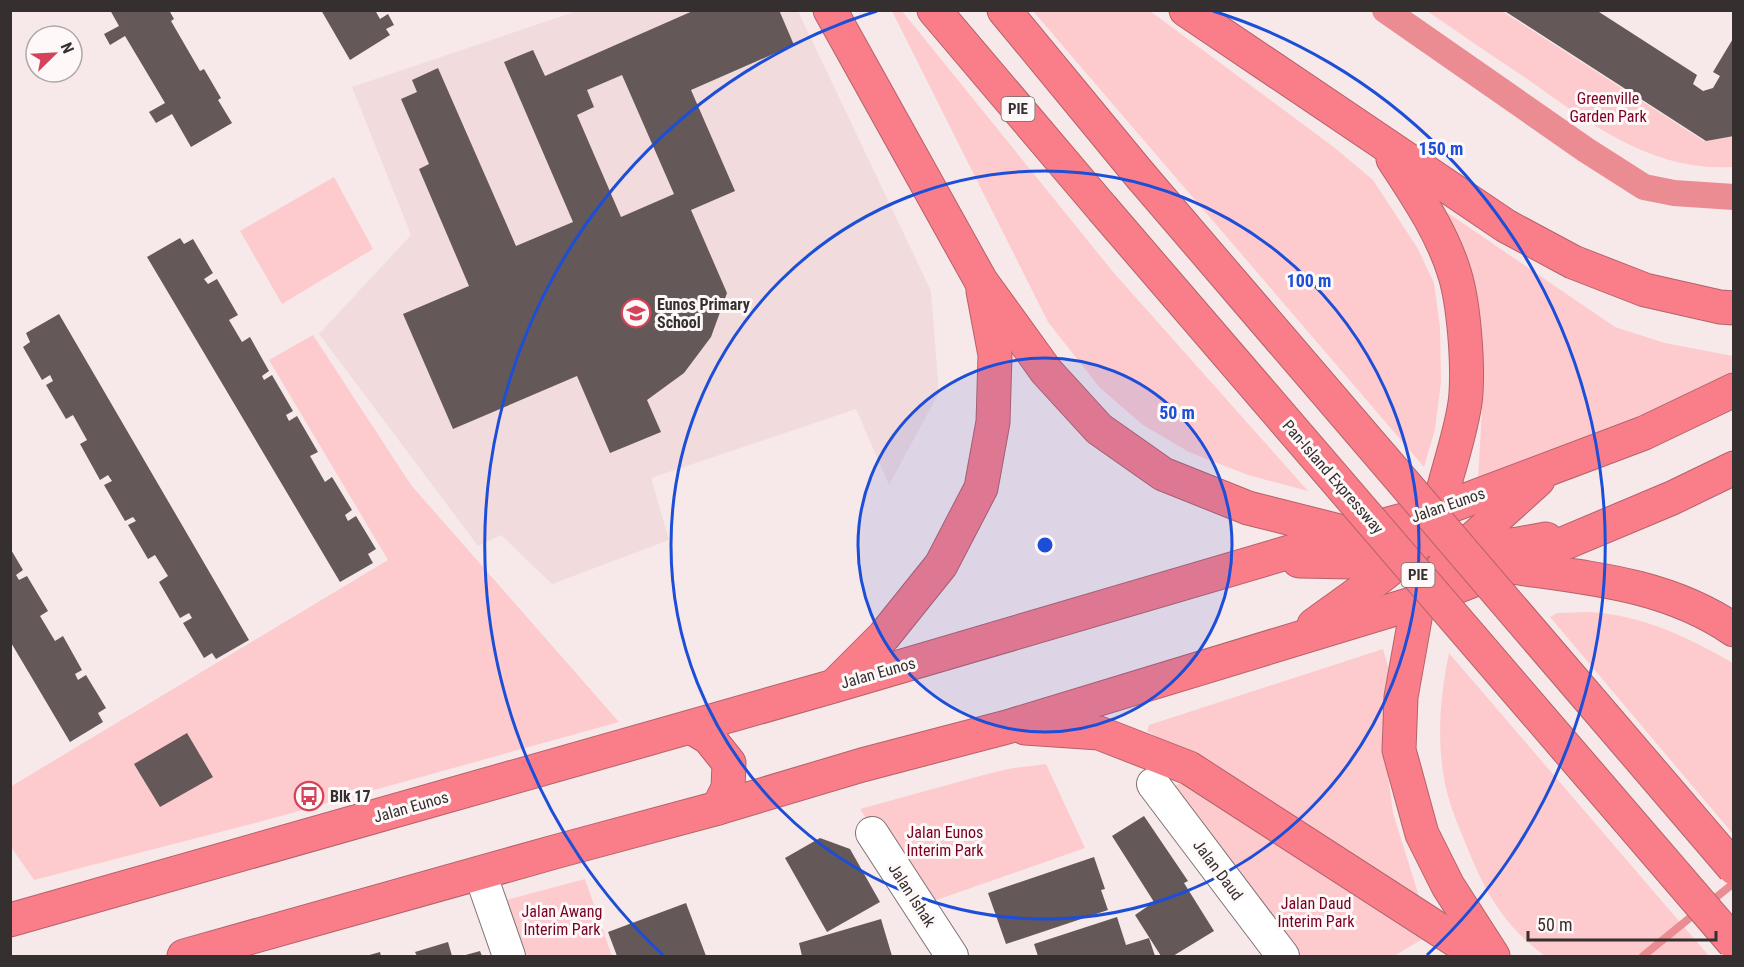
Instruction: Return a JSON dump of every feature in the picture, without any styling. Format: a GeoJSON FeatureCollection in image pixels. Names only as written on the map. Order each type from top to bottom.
{"type":"FeatureCollection","features":[{"type":"Feature","properties":{"kind":"highway"},"geometry":{"type":"LineString","coordinates":[[830,10],[981,281],[1046,371],[1099,429],[1163,474],[1248,508],[1351,534],[1422,539],[1456,553],[1510,566],[1629,585],[1683,601],[1734,630]]}},
{"type":"Feature","properties":{"kind":"highway","name":"Pan-Island Expressway"},"geometry":{"type":"LineString","coordinates":[[934,10],[1734,943]]}},
{"type":"Feature","properties":{"kind":"highway"},"geometry":{"type":"LineString","coordinates":[[1004,10],[1140,175],[1734,868]]}},
{"type":"Feature","properties":{"kind":"highway"},"geometry":{"type":"LineString","coordinates":[[1186,10],[1506,226],[1573,262],[1645,290],[1734,308]]}},
{"type":"Feature","properties":{"kind":"highway"},"geometry":{"type":"LineString","coordinates":[[1296,639],[1397,562],[1422,539],[1437,511],[1454,452],[1466,394],[1463,326],[1455,275],[1419,198],[1384,145]]}},
{"type":"Feature","properties":{"kind":"highway"},"geometry":{"type":"LineString","coordinates":[[834,686],[884,636],[940,565],[981,488],[993,422],[995,355],[981,281]]}},
{"type":"Feature","properties":{"kind":"highway","name":"Jalan Eunos"},"geometry":{"type":"LineString","coordinates":[[10,920],[692,727],[1351,534],[1437,511],[1644,433],[1734,390]]}},
{"type":"Feature","properties":{"kind":"highway"},"geometry":{"type":"LineString","coordinates":[[1493,957],[1448,886],[1422,834],[1399,750],[1401,697],[1418,602],[1456,553],[1553,467]]}},
{"type":"Feature","properties":{"kind":"highway"},"geometry":{"type":"LineString","coordinates":[[184,957],[718,808],[862,765],[1007,727],[1418,602],[1598,530],[1734,468]]}},
{"type":"Feature","properties":{"kind":"highway"},"geometry":{"type":"LineString","coordinates":[[1258,562],[1338,560],[1397,562],[1598,530]]}},
{"type":"Feature","properties":{"kind":"highway"},"geometry":{"type":"LineString","coordinates":[[692,727],[709,738],[729,762],[728,788],[718,808]]}},
{"type":"Feature","properties":{"kind":"highway"},"geometry":{"type":"LineString","coordinates":[[1007,727],[1099,733],[1189,768],[1480,957]]}},
{"type":"Feature","properties":{"kind":"street","name":"Jalan Daud"},"geometry":{"type":"LineString","coordinates":[[1153,784],[1283,957]]}},
{"type":"Feature","properties":{"kind":"street","name":"Jalan Ishak"},"geometry":{"type":"LineString","coordinates":[[872,833],[952,957]]}},
{"type":"Feature","properties":{"kind":"street"},"geometry":{"type":"LineString","coordinates":[[480,873],[509,957]]}},
{"type":"Feature","properties":{"kind":"shaded area","name":"Eunos Primary School"},"geometry":{"type":"Polygon","coordinates":[[[577,11],[798,11],[931,291],[939,393],[889,485],[856,409],[651,478],[669,540],[552,584],[501,535],[478,546],[319,334],[411,235],[352,87],[577,11]]]}},
{"type":"Feature","properties":{"kind":"green space"},"geometry":{"type":"Polygon","coordinates":[[[892,11],[902,11],[1114,273],[1308,491],[1248,475],[1189,452],[1143,425],[1100,388],[1048,322],[892,11]]]}},
{"type":"Feature","properties":{"kind":"green space"},"geometry":{"type":"Polygon","coordinates":[[[1033,11],[1150,11],[1335,148],[1373,180],[1418,249],[1434,283],[1440,327],[1441,382],[1435,429],[1424,467],[1033,11]]]}},
{"type":"Feature","properties":{"kind":"green space","name":"Greenville Garden Park"},"geometry":{"type":"Polygon","coordinates":[[[1427,11],[1502,11],[1704,141],[1733,136],[1733,167],[1704,167],[1676,162],[1650,154],[1625,142],[1577,114],[1427,11]]]}},
{"type":"Feature","properties":{"kind":"green space"},"geometry":{"type":"Polygon","coordinates":[[[334,177],[373,249],[282,304],[240,231],[334,177]]]}},
{"type":"Feature","properties":{"kind":"green space"},"geometry":{"type":"Polygon","coordinates":[[[1442,209],[1615,327],[1665,343],[1733,356],[1733,372],[1631,424],[1478,479],[1482,412],[1479,320],[1468,277],[1442,209]]]}},
{"type":"Feature","properties":{"kind":"green space"},"geometry":{"type":"Polygon","coordinates":[[[313,335],[411,485],[619,722],[259,822],[34,880],[11,847],[10,787],[388,560],[269,360],[313,335]]]}},
{"type":"Feature","properties":{"kind":"green space"},"geometry":{"type":"Polygon","coordinates":[[[1587,612],[1626,617],[1663,628],[1733,663],[1733,834],[1550,617],[1557,613],[1587,612]]]}},
{"type":"Feature","properties":{"kind":"green space"},"geometry":{"type":"Polygon","coordinates":[[[1383,649],[1390,673],[1382,731],[1393,813],[1421,903],[1147,731],[1149,725],[1383,649]]]}},
{"type":"Feature","properties":{"kind":"green space"},"geometry":{"type":"Polygon","coordinates":[[[1449,653],[1709,956],[1545,956],[1516,931],[1495,903],[1478,872],[1456,821],[1446,788],[1441,757],[1440,727],[1449,653]]]}},
{"type":"Feature","properties":{"kind":"green space","name":"Jalan Eunos Interim Park"},"geometry":{"type":"Polygon","coordinates":[[[1046,764],[1085,848],[922,905],[860,809],[991,773],[1046,764]]]}},
{"type":"Feature","properties":{"kind":"green space","name":"Jalan Daud Interim Park"},"geometry":{"type":"Polygon","coordinates":[[[1183,783],[1431,934],[1394,956],[1295,956],[1172,786],[1183,783]]]}},
{"type":"Feature","properties":{"kind":"green space","name":"Jalan Awang Interim Park"},"geometry":{"type":"Polygon","coordinates":[[[585,879],[612,956],[513,956],[495,903],[585,879]]]}},
{"type":"Feature","properties":{"kind":"building"},"geometry":{"type":"Polygon","coordinates":[[[110,10],[169,10],[174,19],[171,21],[200,71],[204,69],[221,98],[218,100],[232,123],[191,147],[172,114],[156,123],[149,112],[165,103],[125,36],[110,45],[104,34],[119,26],[110,10]]]}},
{"type":"Feature","properties":{"kind":"building"},"geometry":{"type":"Polygon","coordinates":[[[321,10],[375,10],[380,19],[388,14],[394,25],[386,29],[390,35],[350,60],[321,10]]]}},
{"type":"Feature","properties":{"kind":"building"},"geometry":{"type":"Polygon","coordinates":[[[695,10],[779,10],[794,45],[691,90],[735,191],[691,210],[727,293],[711,337],[684,373],[647,400],[661,432],[610,453],[577,376],[453,429],[403,314],[469,286],[419,169],[429,164],[401,99],[417,92],[412,80],[438,68],[516,246],[573,222],[504,62],[533,50],[545,76],[695,10]],[[622,75],[587,90],[594,107],[577,115],[621,217],[674,194],[622,75]]]}},
{"type":"Feature","properties":{"kind":"building"},"geometry":{"type":"Polygon","coordinates":[[[1503,10],[1596,10],[1697,75],[1693,84],[1703,91],[1713,88],[1720,76],[1713,72],[1734,37],[1734,136],[1706,141],[1503,10]]]}},
{"type":"Feature","properties":{"kind":"building"},"geometry":{"type":"Polygon","coordinates":[[[180,238],[184,244],[193,239],[213,273],[204,279],[208,284],[217,279],[238,315],[229,320],[242,342],[250,337],[269,371],[262,376],[264,380],[272,375],[293,411],[286,415],[289,421],[297,416],[318,452],[310,456],[325,482],[332,477],[352,510],[345,515],[348,521],[356,516],[376,549],[368,554],[373,563],[340,582],[147,257],[180,238]]]}},
{"type":"Feature","properties":{"kind":"building"},"geometry":{"type":"Polygon","coordinates":[[[59,314],[249,640],[216,659],[212,653],[204,658],[183,623],[192,618],[189,613],[180,618],[159,582],[168,576],[155,555],[148,559],[128,525],[136,521],[133,517],[125,521],[104,485],[112,481],[108,475],[100,480],[80,444],[87,440],[73,415],[66,419],[46,385],[53,381],[50,375],[42,380],[23,347],[30,342],[26,333],[59,314]]]}},
{"type":"Feature","properties":{"kind":"building"},"geometry":{"type":"Polygon","coordinates":[[[10,548],[23,570],[16,575],[19,580],[27,576],[48,611],[40,616],[55,641],[63,636],[82,670],[75,674],[78,680],[86,675],[106,708],[98,713],[103,722],[70,742],[10,641],[10,548]]]}},
{"type":"Feature","properties":{"kind":"building"},"geometry":{"type":"Polygon","coordinates":[[[187,733],[213,777],[160,807],[134,764],[187,733]]]}},
{"type":"Feature","properties":{"kind":"building"},"geometry":{"type":"Polygon","coordinates":[[[1144,816],[1188,881],[1184,883],[1214,931],[1173,956],[1161,956],[1135,915],[1154,902],[1112,836],[1144,816]]]}},
{"type":"Feature","properties":{"kind":"building"},"geometry":{"type":"Polygon","coordinates":[[[820,838],[850,849],[880,902],[827,932],[785,858],[820,838]]]}},
{"type":"Feature","properties":{"kind":"building"},"geometry":{"type":"Polygon","coordinates":[[[1094,857],[1105,889],[1101,890],[1108,910],[1006,944],[988,893],[1094,857]]]}},
{"type":"Feature","properties":{"kind":"building"},"geometry":{"type":"Polygon","coordinates":[[[686,903],[706,956],[617,956],[608,932],[686,903]]]}},
{"type":"Feature","properties":{"kind":"building"},"geometry":{"type":"Polygon","coordinates":[[[1117,917],[1126,945],[1149,938],[1155,956],[1038,956],[1034,944],[1117,917]]]}},
{"type":"Feature","properties":{"kind":"building"},"geometry":{"type":"Polygon","coordinates":[[[881,919],[892,956],[802,956],[799,943],[881,919]]]}},
{"type":"Feature","properties":{"kind":"building"},"geometry":{"type":"Polygon","coordinates":[[[448,942],[452,956],[417,956],[415,952],[448,942]]]}},
{"type":"Feature","properties":{"kind":"building"},"geometry":{"type":"Polygon","coordinates":[[[480,951],[482,956],[462,956],[480,951]]]}},
{"type":"Feature","properties":{"kind":"building"},"geometry":{"type":"Polygon","coordinates":[[[380,952],[381,956],[366,956],[380,952]]]}},
{"type":"Feature","properties":{"kind":"waterway"},"geometry":{"type":"LineString","coordinates":[[1385,10],[1586,150],[1644,187],[1674,193],[1734,197]]}},
{"type":"Feature","properties":{"kind":"waterway"},"geometry":{"type":"LineString","coordinates":[[1709,903],[1734,883]]}},
{"type":"Feature","properties":{"kind":"waterway"},"geometry":{"type":"LineString","coordinates":[[1643,956],[1697,912]]}},
{"type":"Feature","properties":{"kind":"place","name":"Eunos Primary School"},"geometry":{"type":"Point","coordinates":[636,313]}},
{"type":"Feature","properties":{"kind":"place","name":"Blk 17"},"geometry":{"type":"Point","coordinates":[309,796]}}]}
